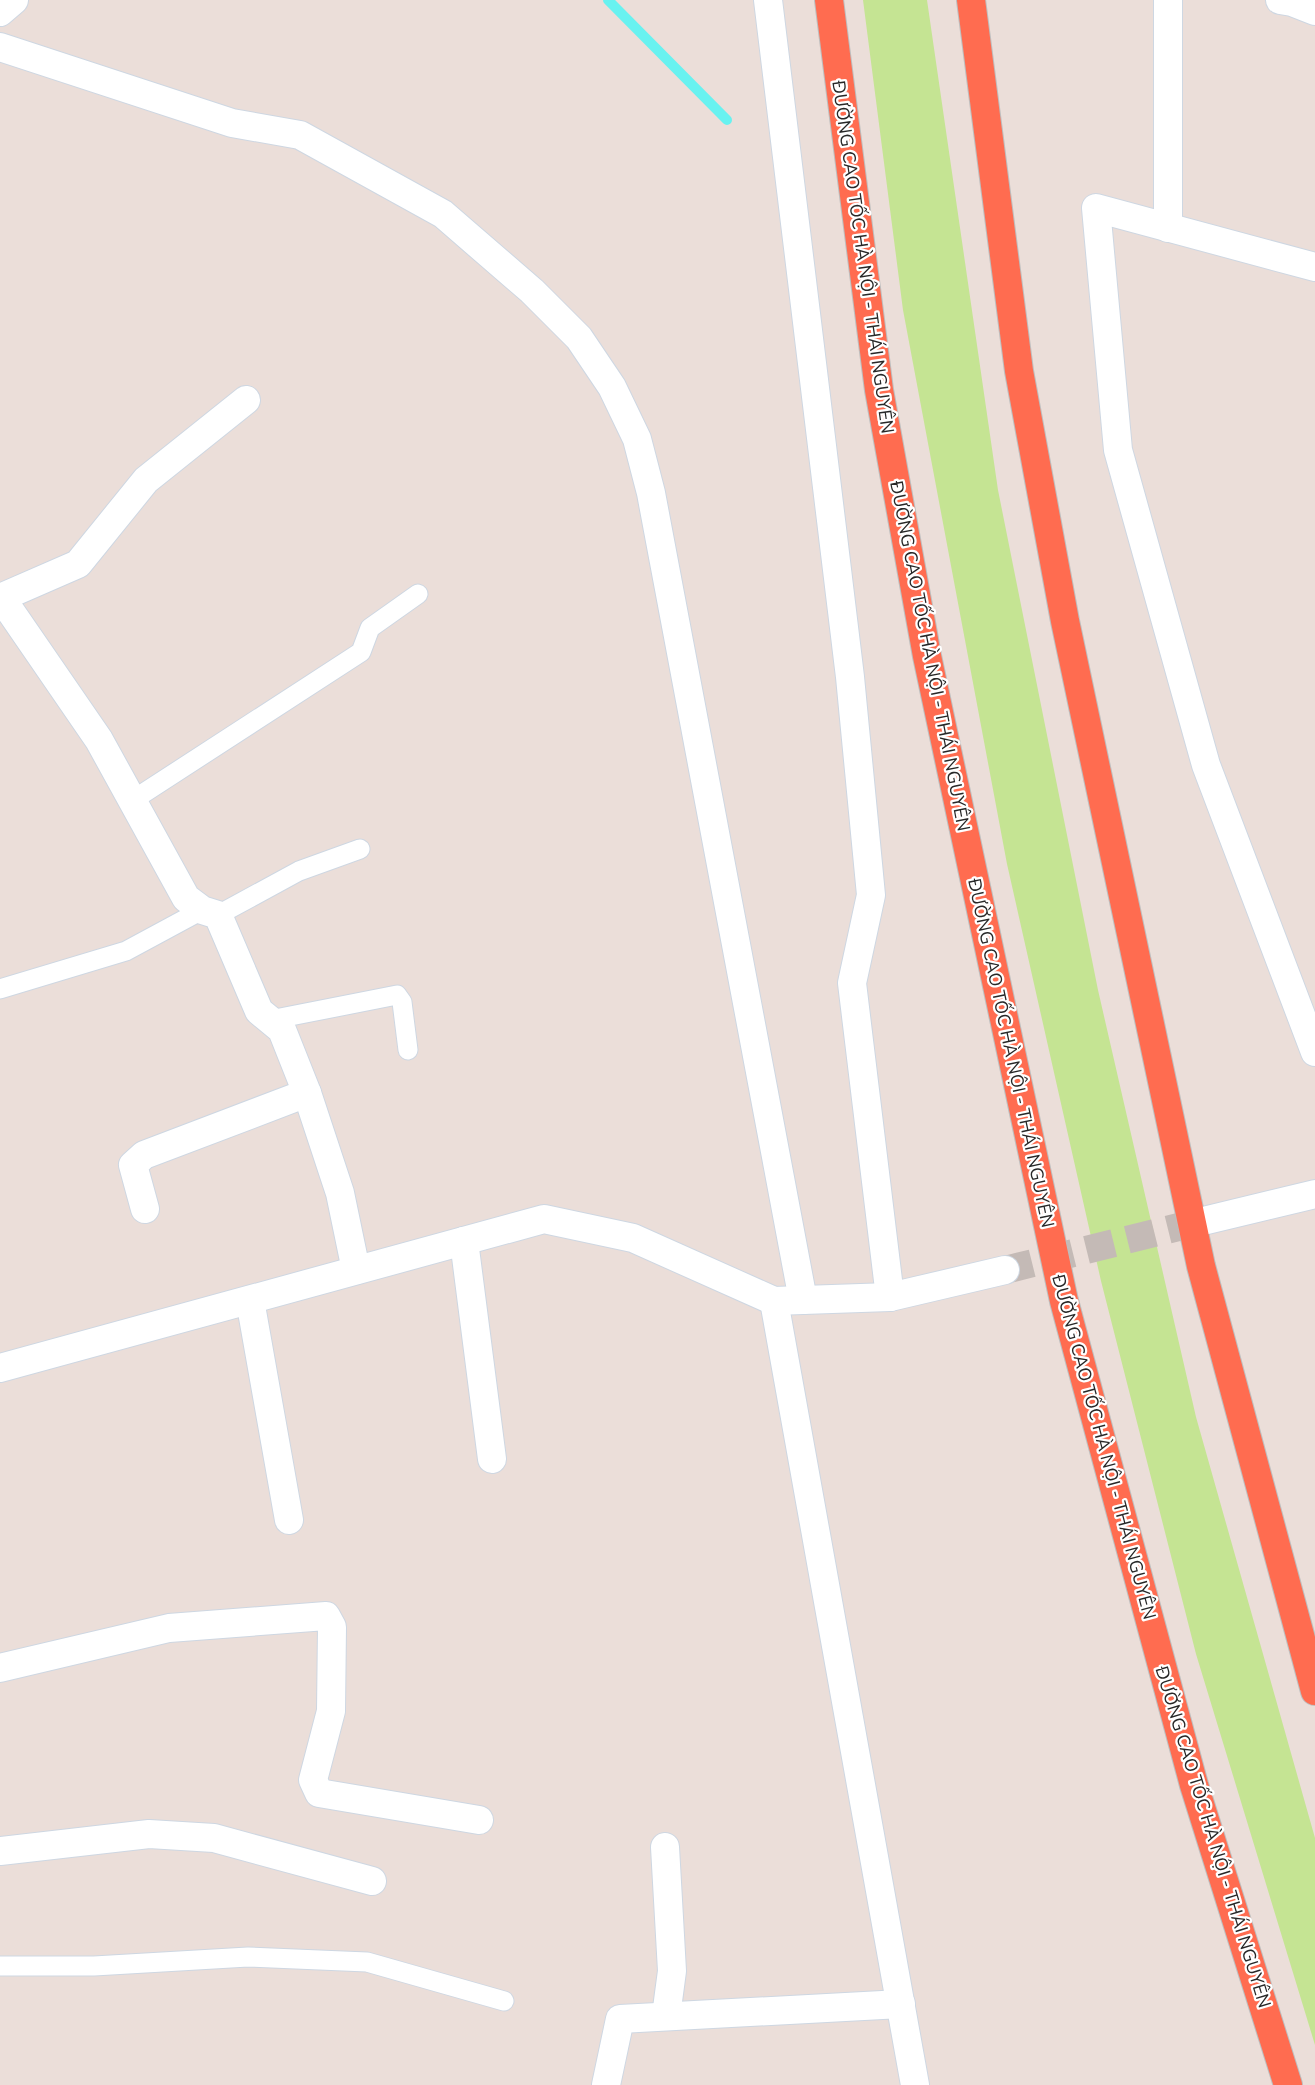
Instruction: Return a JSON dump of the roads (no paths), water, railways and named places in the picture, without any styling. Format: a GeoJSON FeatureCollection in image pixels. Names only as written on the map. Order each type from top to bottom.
{"type":"FeatureCollection","features":[{"type":"Feature","properties":{"kind":"highway","name":"ĐƯỜNG CAO TỐC HÀ NỘI - THÁI NGUYÊN"},"geometry":{"type":"LineString","coordinates":[[829,0],[880,400],[927,656],[1064,1301],[1194,1785],[1288,2085]]}},
{"type":"Feature","properties":{"kind":"highway"},"geometry":{"type":"LineString","coordinates":[[972,0],[1019,371],[1065,621],[1201,1266],[1315,1691]]}},
{"type":"Feature","properties":{"kind":"street"},"geometry":{"type":"LineString","coordinates":[[0,12],[14,0]]}},
{"type":"Feature","properties":{"kind":"street"},"geometry":{"type":"LineString","coordinates":[[768,0],[850,677],[871,895],[852,983],[890,1297]]}},
{"type":"Feature","properties":{"kind":"street"},"geometry":{"type":"LineString","coordinates":[[1168,0],[1168,228]]}},
{"type":"Feature","properties":{"kind":"street"},"geometry":{"type":"LineString","coordinates":[[1280,0],[1315,11]]}},
{"type":"Feature","properties":{"kind":"street"},"geometry":{"type":"LineString","coordinates":[[0,47],[232,123],[300,135],[443,214],[532,290],[579,338],[612,387],[637,439],[651,493],[804,1300]]}},
{"type":"Feature","properties":{"kind":"street"},"geometry":{"type":"LineString","coordinates":[[1315,266],[1096,208],[1118,450],[1206,765],[1315,1052]]}},
{"type":"Feature","properties":{"kind":"street"},"geometry":{"type":"LineString","coordinates":[[0,598],[78,564],[146,480],[246,400]]}},
{"type":"Feature","properties":{"kind":"street"},"geometry":{"type":"LineString","coordinates":[[0,603],[11,612],[99,740],[186,898],[210,913],[259,1012],[282,1030],[307,1093],[340,1193],[356,1270]]}},
{"type":"Feature","properties":{"kind":"street"},"geometry":{"type":"LineString","coordinates":[[145,1209],[133,1165],[144,1155],[307,1093]]}},
{"type":"Feature","properties":{"kind":"street"},"geometry":{"type":"LineString","coordinates":[[1199,1222],[1315,1194]]}},
{"type":"Feature","properties":{"kind":"street"},"geometry":{"type":"LineString","coordinates":[[0,1368],[544,1219],[633,1238],[774,1301],[890,1297],[1005,1270]]}},
{"type":"Feature","properties":{"kind":"street"},"geometry":{"type":"LineString","coordinates":[[464,1240],[492,1459]]}},
{"type":"Feature","properties":{"kind":"street"},"geometry":{"type":"LineString","coordinates":[[250,1300],[289,1520]]}},
{"type":"Feature","properties":{"kind":"street"},"geometry":{"type":"LineString","coordinates":[[774,1301],[916,2085]]}},
{"type":"Feature","properties":{"kind":"street"},"geometry":{"type":"LineString","coordinates":[[0,1668],[169,1628],[326,1616],[332,1627],[331,1711],[313,1780],[319,1793],[479,1820]]}},
{"type":"Feature","properties":{"kind":"street"},"geometry":{"type":"LineString","coordinates":[[0,1851],[149,1834],[205,1838],[224,1841],[372,1881]]}},
{"type":"Feature","properties":{"kind":"street"},"geometry":{"type":"LineString","coordinates":[[665,1847],[672,1971],[666,2016]]}},
{"type":"Feature","properties":{"kind":"street"},"geometry":{"type":"LineString","coordinates":[[606,2085],[620,2019],[901,2004]]}},
{"type":"Feature","properties":{"kind":"lane"},"geometry":{"type":"LineString","coordinates":[[133,800],[361,652],[370,628],[418,594]]}},
{"type":"Feature","properties":{"kind":"lane"},"geometry":{"type":"LineString","coordinates":[[0,989],[126,951],[299,870],[360,848]]}},
{"type":"Feature","properties":{"kind":"lane"},"geometry":{"type":"LineString","coordinates":[[270,1020],[397,995],[402,1002],[408,1050]]}},
{"type":"Feature","properties":{"kind":"lane"},"geometry":{"type":"LineString","coordinates":[[0,1966],[94,1966],[248,1956],[367,1962],[504,2001]]}},
{"type":"Feature","properties":{"kind":"waterway"},"geometry":{"type":"LineString","coordinates":[[608,0],[727,120]]}},
{"type":"Feature","properties":{"kind":"tunnel"},"geometry":{"type":"LineString","coordinates":[[1005,1270],[1199,1222]]}}]}
